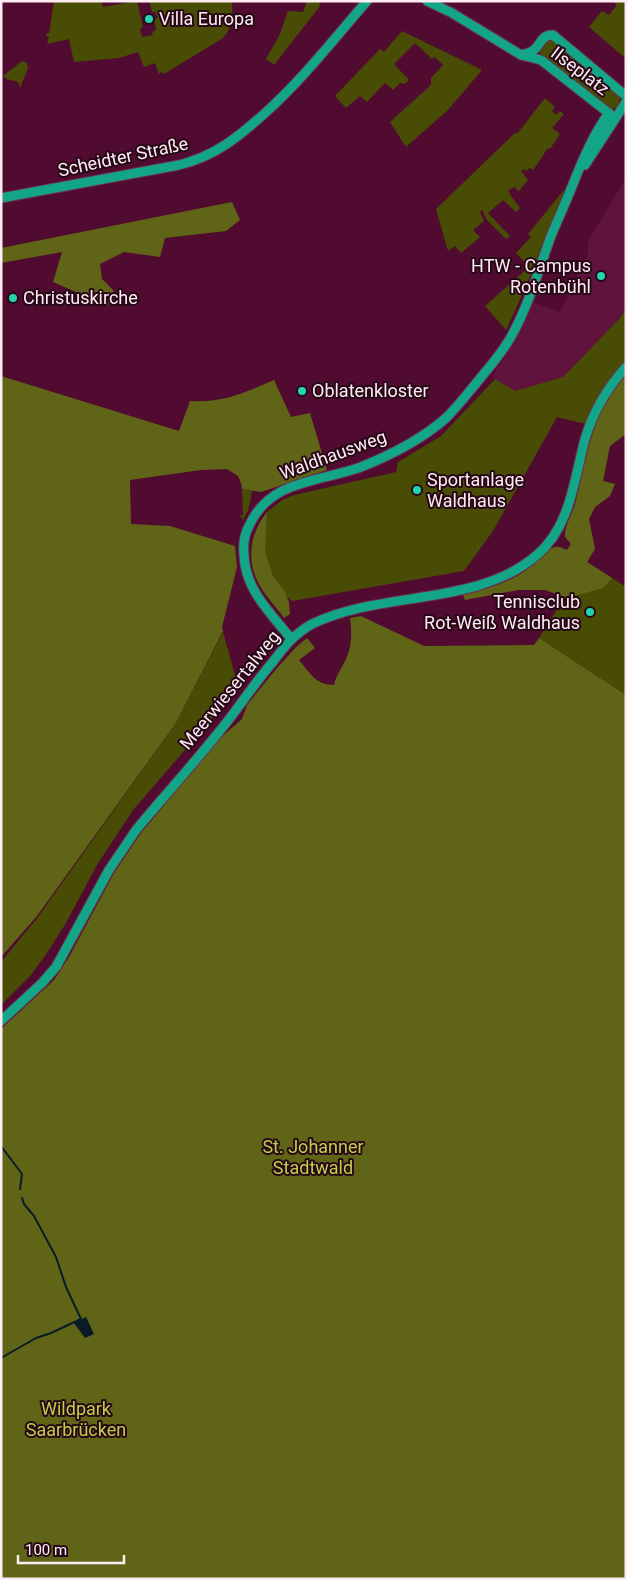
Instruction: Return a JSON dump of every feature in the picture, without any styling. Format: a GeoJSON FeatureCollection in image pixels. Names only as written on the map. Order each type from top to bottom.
{"type":"FeatureCollection","features":[{"type":"Feature","properties":{"kind":"main road","name":"Scheidter Straße"},"geometry":{"type":"LineString","coordinates":[[1,198],[179,164],[218,150],[246,130],[295,85],[367,1]]}},
{"type":"Feature","properties":{"kind":"main road","name":"Ilseplatz"},"geometry":{"type":"LineString","coordinates":[[427,1],[452,13],[521,55],[534,54],[612,116],[626,102]]}},
{"type":"Feature","properties":{"kind":"main road","name":"Ilseplatz"},"geometry":{"type":"LineString","coordinates":[[534,54],[545,37],[553,35],[626,96]]}},
{"type":"Feature","properties":{"kind":"main road","name":"Waldhausweg"},"geometry":{"type":"LineString","coordinates":[[291,638],[256,595],[245,571],[244,547],[246,533],[257,512],[277,492],[291,486],[350,471],[383,457],[416,440],[447,417],[512,336],[527,302],[562,207],[612,116]]}},
{"type":"Feature","properties":{"kind":"main road","name":"Meerwiesertalweg"},"geometry":{"type":"LineString","coordinates":[[1,1021],[42,983],[56,967],[109,870],[136,830],[233,714],[291,638],[311,625],[344,612],[486,584],[512,573],[538,554],[554,537],[566,512],[585,439],[597,409],[607,391],[626,367]]}},
{"type":"Feature","properties":{"kind":"shaded area"},"geometry":{"type":"Polygon","coordinates":[[[54,1],[101,1],[103,7],[137,1],[143,27],[140,28],[142,37],[153,35],[152,32],[156,30],[154,20],[158,17],[155,12],[152,12],[149,1],[232,1],[232,16],[229,30],[223,38],[164,74],[162,72],[159,74],[155,63],[144,67],[138,52],[119,58],[74,62],[69,39],[47,44],[49,37],[46,36],[49,33],[54,1]]]}},
{"type":"Feature","properties":{"kind":"shaded area"},"geometry":{"type":"Polygon","coordinates":[[[307,1],[319,1],[320,6],[274,65],[266,59],[280,34],[288,11],[303,12],[307,1]]]}},
{"type":"Feature","properties":{"kind":"shaded area"},"geometry":{"type":"Polygon","coordinates":[[[612,1],[626,1],[626,59],[589,27],[602,11],[609,15],[617,5],[612,1]]]}},
{"type":"Feature","properties":{"kind":"shaded area"},"geometry":{"type":"Polygon","coordinates":[[[402,31],[482,70],[448,110],[406,147],[390,122],[431,85],[431,78],[443,65],[435,57],[432,59],[415,43],[394,64],[409,80],[405,84],[400,83],[393,90],[385,83],[367,102],[360,96],[346,108],[335,96],[380,49],[384,52],[402,31]]]}},
{"type":"Feature","properties":{"kind":"shaded area"},"geometry":{"type":"Polygon","coordinates":[[[548,39],[553,39],[621,96],[618,106],[611,110],[540,54],[540,47],[548,39]]]}},
{"type":"Feature","properties":{"kind":"shaded area"},"geometry":{"type":"Polygon","coordinates":[[[22,61],[27,63],[28,68],[20,88],[18,82],[3,76],[22,61]]]}},
{"type":"Feature","properties":{"kind":"shaded area"},"geometry":{"type":"Polygon","coordinates":[[[545,98],[555,107],[552,111],[556,115],[560,111],[564,114],[552,128],[560,134],[533,170],[530,168],[526,171],[524,169],[521,171],[528,180],[518,192],[515,187],[508,190],[520,208],[516,212],[503,200],[488,213],[510,236],[506,239],[487,220],[482,210],[480,212],[484,221],[473,230],[480,237],[461,253],[455,246],[448,251],[436,209],[515,133],[517,134],[545,98]]]}},
{"type":"Feature","properties":{"kind":"shaded area","name":"HTW - Campus Rotenbühl"},"geometry":{"type":"Polygon","coordinates":[[[626,178],[626,309],[620,318],[563,377],[515,391],[492,377],[517,337],[533,302],[560,312],[588,254],[588,241],[626,178]]]}},
{"type":"Feature","properties":{"kind":"shaded area"},"geometry":{"type":"Polygon","coordinates":[[[563,191],[522,296],[506,330],[485,306],[529,267],[516,253],[531,237],[528,234],[563,191]]]}},
{"type":"Feature","properties":{"kind":"shaded area","name":"Sportanlage Waldhaus"},"geometry":{"type":"Polygon","coordinates":[[[626,309],[626,361],[603,391],[586,424],[557,417],[493,531],[464,571],[292,601],[268,580],[261,554],[267,512],[282,500],[294,495],[396,472],[398,462],[441,436],[495,379],[515,391],[563,377],[620,318],[626,309]]]}},
{"type":"Feature","properties":{"kind":"shaded area"},"geometry":{"type":"Polygon","coordinates":[[[242,489],[252,491],[249,509],[243,520],[240,515],[243,515],[242,489]]]}},
{"type":"Feature","properties":{"kind":"shaded area","name":"Tennisclub Rot-Weiß Waldhaus"},"geometry":{"type":"Polygon","coordinates":[[[587,562],[626,587],[626,695],[539,638],[587,562]]]}},
{"type":"Feature","properties":{"kind":"shaded area"},"geometry":{"type":"Polygon","coordinates":[[[223,632],[238,686],[236,691],[133,810],[97,865],[66,923],[45,956],[30,976],[1,1005],[1,962],[38,917],[176,723],[223,632]]]}},
{"type":"Feature","properties":{"kind":"green space"},"geometry":{"type":"Polygon","coordinates":[[[232,202],[240,220],[226,231],[165,238],[160,257],[124,252],[100,264],[102,279],[114,291],[108,306],[53,282],[62,252],[1,263],[1,248],[232,202]]]}},
{"type":"Feature","properties":{"kind":"green space"},"geometry":{"type":"Polygon","coordinates":[[[626,375],[626,434],[610,446],[603,481],[615,484],[610,496],[595,507],[589,519],[595,549],[587,562],[612,578],[603,588],[567,598],[545,590],[518,590],[465,600],[463,595],[495,586],[518,576],[554,547],[567,550],[571,544],[565,537],[566,529],[575,504],[592,436],[605,404],[614,389],[626,375]]]}},
{"type":"Feature","properties":{"kind":"green space"},"geometry":{"type":"Polygon","coordinates":[[[1,376],[179,431],[190,401],[223,399],[274,380],[291,417],[310,413],[327,470],[261,492],[242,489],[238,476],[227,469],[201,470],[130,480],[131,524],[170,526],[235,546],[237,567],[222,627],[223,631],[176,723],[37,916],[1,957],[1,376]]]}},
{"type":"Feature","properties":{"kind":"green space"},"geometry":{"type":"Polygon","coordinates":[[[267,512],[265,552],[273,576],[285,592],[289,602],[290,614],[284,618],[260,586],[251,558],[256,529],[267,512]]]}},
{"type":"Feature","properties":{"kind":"green space","name":"St. Johanner Stadtwald"},"geometry":{"type":"Polygon","coordinates":[[[361,616],[424,646],[534,645],[539,638],[626,695],[626,1579],[1,1579],[1,1029],[54,980],[69,957],[114,873],[141,833],[219,739],[242,719],[247,705],[277,668],[307,638],[315,648],[299,660],[318,681],[334,685],[349,649],[351,634],[350,618],[361,616]]]}},
{"type":"Feature","properties":{"kind":"water"},"geometry":{"type":"Polygon","coordinates":[[[86,1317],[94,1334],[85,1338],[74,1323],[86,1317]]]}},
{"type":"Feature","properties":{"kind":"waterway"},"geometry":{"type":"LineString","coordinates":[[1,1146],[22,1174],[20,1189]]}},
{"type":"Feature","properties":{"kind":"waterway"},"geometry":{"type":"LineString","coordinates":[[1,1358],[36,1338],[81,1319],[66,1287],[56,1257],[22,1198]]}},
{"type":"Feature","properties":{"kind":"place","name":"Villa Europa"},"geometry":{"type":"Point","coordinates":[149,19]}},
{"type":"Feature","properties":{"kind":"place","name":"HTW - Campus Rotenbühl"},"geometry":{"type":"Point","coordinates":[601,276]}},
{"type":"Feature","properties":{"kind":"place","name":"Christuskirche"},"geometry":{"type":"Point","coordinates":[13,298]}},
{"type":"Feature","properties":{"kind":"place","name":"Oblatenkloster"},"geometry":{"type":"Point","coordinates":[302,391]}},
{"type":"Feature","properties":{"kind":"place","name":"Sportanlage Waldhaus"},"geometry":{"type":"Point","coordinates":[417,490]}},
{"type":"Feature","properties":{"kind":"place","name":"Tennisclub Rot-Weiß Waldhaus"},"geometry":{"type":"Point","coordinates":[590,612]}},
{"type":"Feature","properties":{"kind":"park label","name":"Wildpark Saarbrücken"},"geometry":{"type":"Point","coordinates":[76,1419]}}]}
